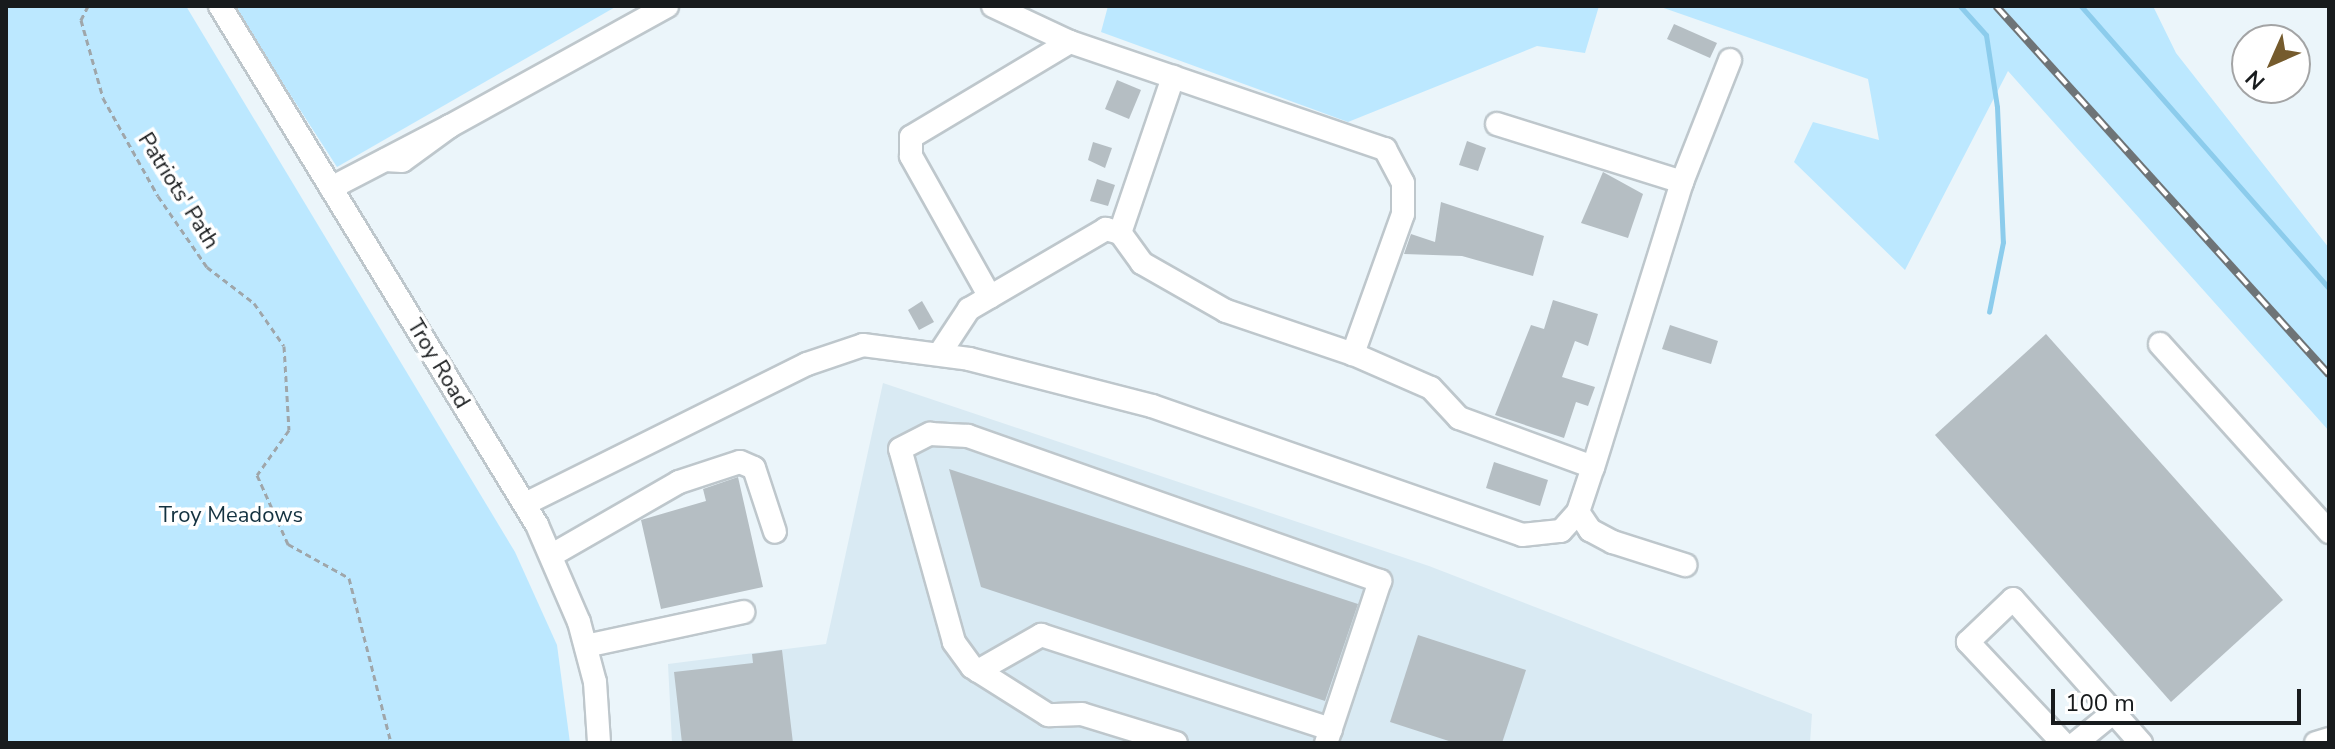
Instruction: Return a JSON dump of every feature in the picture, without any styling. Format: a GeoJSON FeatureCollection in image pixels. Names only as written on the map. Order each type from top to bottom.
{"type":"FeatureCollection","features":[{"type":"Feature","properties":{"kind":"street","name":"Troy Road"},"geometry":{"type":"LineString","coordinates":[[220,6],[525,504],[552,555],[586,646],[599,743]]}},
{"type":"Feature","properties":{"kind":"street"},"geometry":{"type":"LineString","coordinates":[[331,188],[385,160],[412,156],[450,126],[667,6]]}},
{"type":"Feature","properties":{"kind":"street"},"geometry":{"type":"LineString","coordinates":[[993,6],[1070,42],[1375,144],[1395,161],[1403,214],[1353,354]]}},
{"type":"Feature","properties":{"kind":"street"},"geometry":{"type":"LineString","coordinates":[[990,297],[911,156],[911,137],[1070,42]]}},
{"type":"Feature","properties":{"kind":"street"},"geometry":{"type":"LineString","coordinates":[[525,504],[841,349],[891,344],[940,353],[1152,406],[1522,535],[1561,531],[1578,512],[1682,182],[1730,60]]}},
{"type":"Feature","properties":{"kind":"street"},"geometry":{"type":"LineString","coordinates":[[1120,233],[1173,77]]}},
{"type":"Feature","properties":{"kind":"street"},"geometry":{"type":"LineString","coordinates":[[1497,124],[1682,182]]}},
{"type":"Feature","properties":{"kind":"street"},"geometry":{"type":"LineString","coordinates":[[940,353],[950,331],[990,297],[1106,229],[1120,233],[1142,263],[1226,311],[1353,354],[1431,388],[1459,418],[1593,467]]}},
{"type":"Feature","properties":{"kind":"street"},"geometry":{"type":"LineString","coordinates":[[2160,344],[2329,532]]}},
{"type":"Feature","properties":{"kind":"street"},"geometry":{"type":"LineString","coordinates":[[978,671],[1041,635],[1329,736],[1380,581],[968,436],[930,434],[900,449],[954,642],[978,671],[1048,715],[1082,714],[1149,739],[1176,743]]}},
{"type":"Feature","properties":{"kind":"street"},"geometry":{"type":"LineString","coordinates":[[552,555],[679,482],[740,462],[754,468],[775,532]]}},
{"type":"Feature","properties":{"kind":"street"},"geometry":{"type":"LineString","coordinates":[[1578,512],[1590,530],[1613,542],[1685,565]]}},
{"type":"Feature","properties":{"kind":"street"},"geometry":{"type":"LineString","coordinates":[[2063,743],[1968,642],[2013,599],[2141,743]]}},
{"type":"Feature","properties":{"kind":"street"},"geometry":{"type":"LineString","coordinates":[[586,646],[743,612]]}},
{"type":"Feature","properties":{"kind":"street"},"geometry":{"type":"LineString","coordinates":[[2076,743],[2114,712]]}},
{"type":"Feature","properties":{"kind":"street"},"geometry":{"type":"LineString","coordinates":[[2316,743],[2329,739]]}},
{"type":"Feature","properties":{"kind":"path","name":"Patriots' Path"},"geometry":{"type":"LineString","coordinates":[[88,6],[81,20],[103,98],[158,196],[207,267],[254,303],[284,346],[289,430],[257,475],[288,544],[349,578],[391,743]]}},
{"type":"Feature","properties":{"kind":"shaded area"},"geometry":{"type":"Polygon","coordinates":[[[883,383],[1429,566],[1812,714],[1810,743],[672,743],[668,664],[826,644],[883,383]]]}},
{"type":"Feature","properties":{"kind":"green space","name":"Troy Meadows"},"geometry":{"type":"Polygon","coordinates":[[[6,6],[186,6],[515,552],[557,645],[570,743],[6,743],[6,6]]]}},
{"type":"Feature","properties":{"kind":"green space"},"geometry":{"type":"Polygon","coordinates":[[[233,6],[617,6],[337,167],[233,6]]]}},
{"type":"Feature","properties":{"kind":"green space"},"geometry":{"type":"Polygon","coordinates":[[[1108,6],[1599,6],[1585,53],[1537,46],[1348,122],[1101,32],[1108,6]]]}},
{"type":"Feature","properties":{"kind":"green space"},"geometry":{"type":"Polygon","coordinates":[[[1658,6],[2153,6],[2176,53],[2329,248],[2329,431],[2008,71],[1905,270],[1794,162],[1813,122],[1879,140],[1868,79],[1658,6]]]}},
{"type":"Feature","properties":{"kind":"building"},"geometry":{"type":"Polygon","coordinates":[[[1674,24],[1717,43],[1710,58],[1667,39],[1674,24]]]}},
{"type":"Feature","properties":{"kind":"building"},"geometry":{"type":"Polygon","coordinates":[[[1117,80],[1141,90],[1129,119],[1105,109],[1117,80]]]}},
{"type":"Feature","properties":{"kind":"building"},"geometry":{"type":"Polygon","coordinates":[[[1467,141],[1486,148],[1478,171],[1459,165],[1467,141]]]}},
{"type":"Feature","properties":{"kind":"building"},"geometry":{"type":"Polygon","coordinates":[[[1093,142],[1112,148],[1105,168],[1088,160],[1093,142]]]}},
{"type":"Feature","properties":{"kind":"building"},"geometry":{"type":"Polygon","coordinates":[[[1603,172],[1643,194],[1628,238],[1581,223],[1603,172]]]}},
{"type":"Feature","properties":{"kind":"building"},"geometry":{"type":"Polygon","coordinates":[[[1097,179],[1115,185],[1108,206],[1090,201],[1097,179]]]}},
{"type":"Feature","properties":{"kind":"building"},"geometry":{"type":"Polygon","coordinates":[[[1441,202],[1544,236],[1533,276],[1462,256],[1404,254],[1411,234],[1435,242],[1441,202]]]}},
{"type":"Feature","properties":{"kind":"building"},"geometry":{"type":"Polygon","coordinates":[[[1553,300],[1598,314],[1588,346],[1575,341],[1562,377],[1595,387],[1588,406],[1576,402],[1564,438],[1495,415],[1531,325],[1544,329],[1553,300]]]}},
{"type":"Feature","properties":{"kind":"building"},"geometry":{"type":"Polygon","coordinates":[[[922,301],[934,322],[919,330],[908,310],[922,301]]]}},
{"type":"Feature","properties":{"kind":"building"},"geometry":{"type":"Polygon","coordinates":[[[1670,325],[1718,341],[1711,364],[1662,349],[1670,325]]]}},
{"type":"Feature","properties":{"kind":"building"},"geometry":{"type":"Polygon","coordinates":[[[2046,334],[2283,600],[2171,702],[1935,435],[2046,334]]]}},
{"type":"Feature","properties":{"kind":"building"},"geometry":{"type":"Polygon","coordinates":[[[1494,462],[1548,480],[1540,506],[1486,488],[1494,462]]]}},
{"type":"Feature","properties":{"kind":"building"},"geometry":{"type":"Polygon","coordinates":[[[949,469],[1358,604],[1325,701],[981,587],[949,469]]]}},
{"type":"Feature","properties":{"kind":"building"},"geometry":{"type":"Polygon","coordinates":[[[738,477],[763,587],[661,609],[641,520],[706,501],[703,489],[738,477]]]}},
{"type":"Feature","properties":{"kind":"building"},"geometry":{"type":"Polygon","coordinates":[[[1418,635],[1526,670],[1502,743],[1455,743],[1390,722],[1418,635]]]}},
{"type":"Feature","properties":{"kind":"building"},"geometry":{"type":"Polygon","coordinates":[[[782,650],[793,743],[682,743],[674,672],[753,663],[752,654],[782,650]]]}},
{"type":"Feature","properties":{"kind":"waterway"},"geometry":{"type":"LineString","coordinates":[[1960,6],[1986,35],[1997,107],[2003,242],[1989,312]]}},
{"type":"Feature","properties":{"kind":"waterway"},"geometry":{"type":"LineString","coordinates":[[2081,6],[2329,288]]}},
{"type":"Feature","properties":{"kind":"railway"},"geometry":{"type":"LineString","coordinates":[[1996,6],[2329,375]]}}]}
